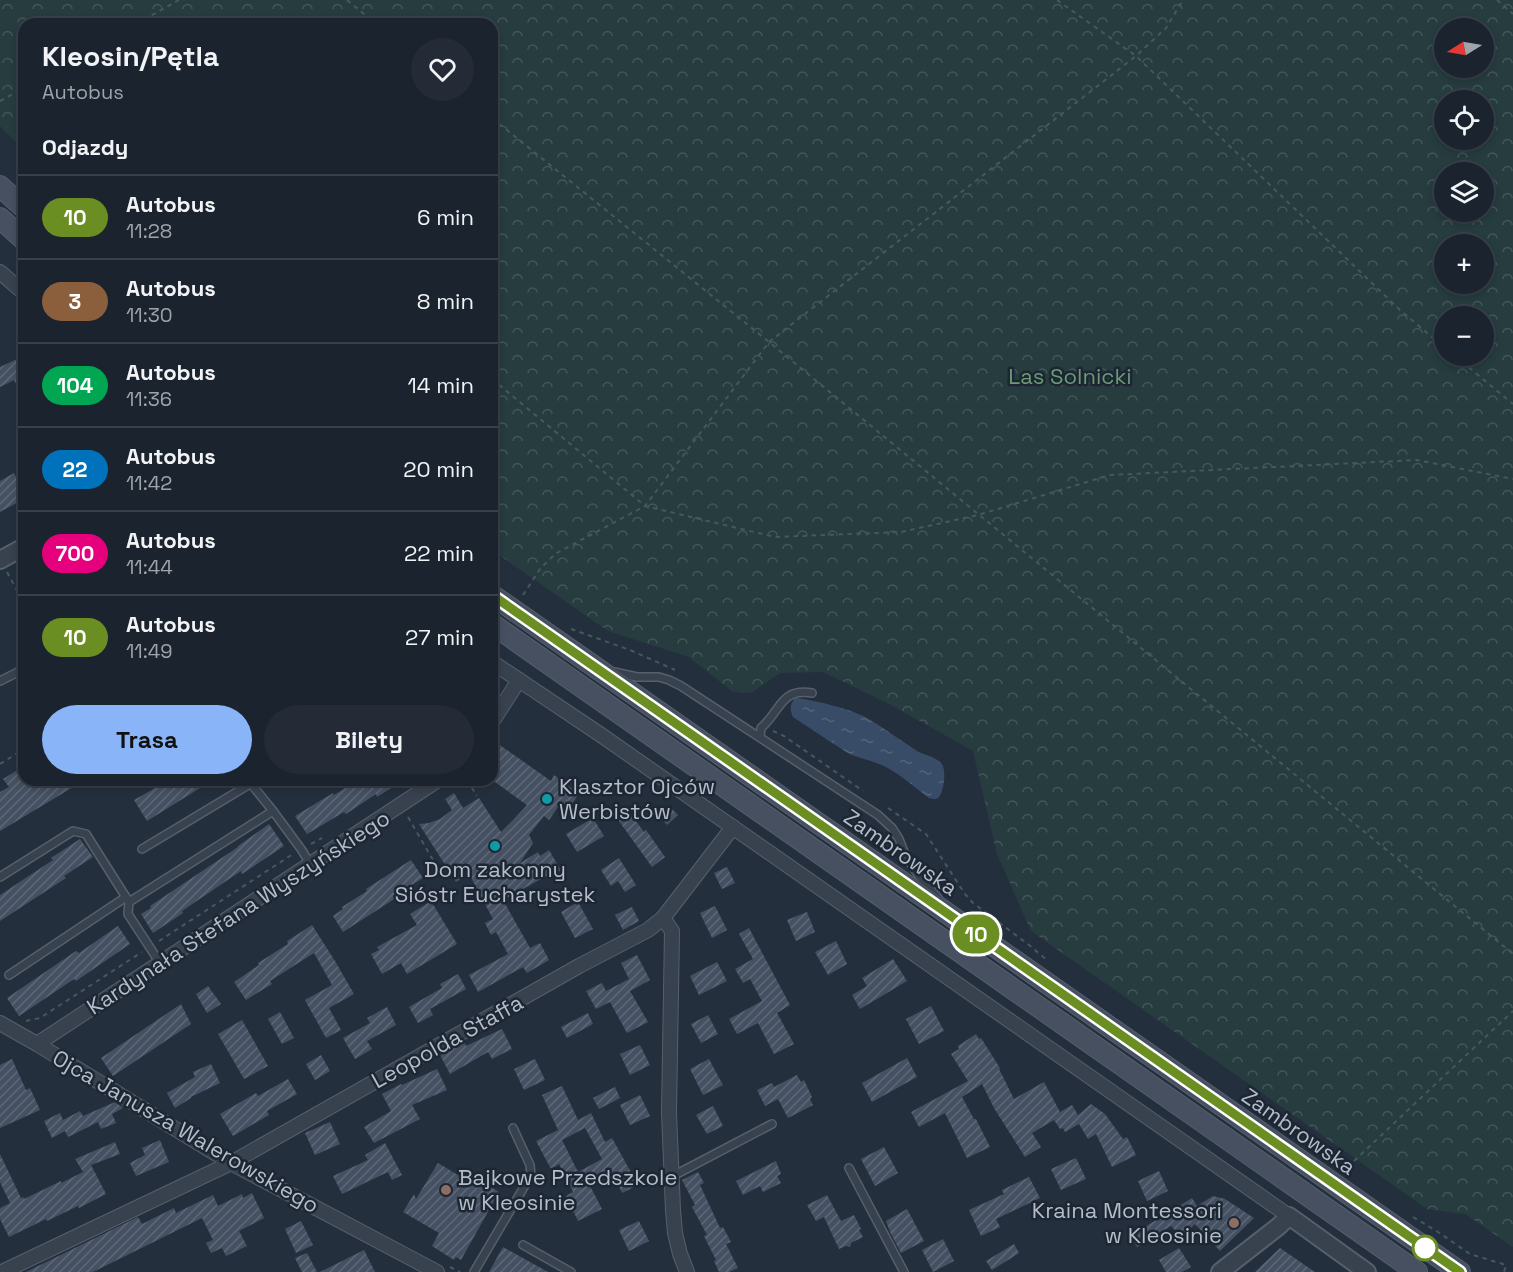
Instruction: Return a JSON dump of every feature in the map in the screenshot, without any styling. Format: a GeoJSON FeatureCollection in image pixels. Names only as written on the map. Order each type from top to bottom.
{"type":"FeatureCollection","features":[{"type":"Feature","properties":{"kind":"main road"},"geometry":{"type":"LineString","coordinates":[[0,186],[18,202]]}},
{"type":"Feature","properties":{"kind":"main road"},"geometry":{"type":"LineString","coordinates":[[0,218],[18,234]]}},
{"type":"Feature","properties":{"kind":"main road","name":"Zambrowska"},"geometry":{"type":"LineString","coordinates":[[498,599],[1460,1272]]}},
{"type":"Feature","properties":{"kind":"main road"},"geometry":{"type":"LineString","coordinates":[[498,628],[1417,1272]]}},
{"type":"Feature","properties":{"kind":"street"},"geometry":{"type":"LineString","coordinates":[[0,272],[18,288]]}},
{"type":"Feature","properties":{"kind":"street"},"geometry":{"type":"LineString","coordinates":[[3,565],[18,552]]}},
{"type":"Feature","properties":{"kind":"street"},"geometry":{"type":"LineString","coordinates":[[498,666],[733,827],[1367,1272]]}},
{"type":"Feature","properties":{"kind":"street"},"geometry":{"type":"LineString","coordinates":[[498,713],[519,680]]}},
{"type":"Feature","properties":{"kind":"street","name":"Kardynała Stefana Wyszyńskiego"},"geometry":{"type":"LineString","coordinates":[[37,1044],[311,865],[420,786]]}},
{"type":"Feature","properties":{"kind":"street","name":"Leopolda Staffa"},"geometry":{"type":"LineString","coordinates":[[2,1272],[231,1163],[579,966],[648,930],[663,918],[733,827]]}},
{"type":"Feature","properties":{"kind":"street"},"geometry":{"type":"LineString","coordinates":[[663,918],[672,931],[669,1113],[671,1177],[675,1233],[687,1272]]}},
{"type":"Feature","properties":{"kind":"street","name":"Ojca Janusza Walerowskiego"},"geometry":{"type":"LineString","coordinates":[[0,1023],[231,1163],[437,1272]]}},
{"type":"Feature","properties":{"kind":"street"},"geometry":{"type":"LineString","coordinates":[[1220,1272],[1289,1216]]}},
{"type":"Feature","properties":{"kind":"lane"},"geometry":{"type":"LineString","coordinates":[[594,668],[637,677],[658,677],[681,686],[878,815],[892,828],[906,858],[919,876],[962,924]]}},
{"type":"Feature","properties":{"kind":"lane"},"geometry":{"type":"LineString","coordinates":[[0,681],[18,672]]}},
{"type":"Feature","properties":{"kind":"lane"},"geometry":{"type":"LineString","coordinates":[[760,737],[761,728],[770,721],[786,698],[798,692],[812,693]]}},
{"type":"Feature","properties":{"kind":"lane"},"geometry":{"type":"LineString","coordinates":[[142,849],[243,786]]}},
{"type":"Feature","properties":{"kind":"lane"},"geometry":{"type":"LineString","coordinates":[[252,786],[311,865]]}},
{"type":"Feature","properties":{"kind":"lane"},"geometry":{"type":"LineString","coordinates":[[9,975],[273,811]]}},
{"type":"Feature","properties":{"kind":"lane"},"geometry":{"type":"LineString","coordinates":[[0,877],[73,831],[86,834],[128,899],[129,914],[160,963]]}},
{"type":"Feature","properties":{"kind":"lane"},"geometry":{"type":"LineString","coordinates":[[671,1177],[772,1124]]}},
{"type":"Feature","properties":{"kind":"lane"},"geometry":{"type":"LineString","coordinates":[[474,1272],[531,1175],[530,1165],[513,1128]]}},
{"type":"Feature","properties":{"kind":"lane"},"geometry":{"type":"LineString","coordinates":[[849,1168],[904,1272]]}},
{"type":"Feature","properties":{"kind":"lane"},"geometry":{"type":"LineString","coordinates":[[523,1245],[571,1272]]}},
{"type":"Feature","properties":{"kind":"path"},"geometry":{"type":"LineString","coordinates":[[147,18],[179,0]]}},
{"type":"Feature","properties":{"kind":"path"},"geometry":{"type":"LineString","coordinates":[[347,0],[369,18]]}},
{"type":"Feature","properties":{"kind":"path"},"geometry":{"type":"LineString","coordinates":[[1057,0],[1136,56],[1401,311],[1434,339]]}},
{"type":"Feature","properties":{"kind":"path"},"geometry":{"type":"LineString","coordinates":[[513,610],[540,569],[555,554],[645,507],[768,342],[1136,56],[1166,28],[1183,0]]}},
{"type":"Feature","properties":{"kind":"path"},"geometry":{"type":"LineString","coordinates":[[1497,0],[1513,14]]}},
{"type":"Feature","properties":{"kind":"path"},"geometry":{"type":"LineString","coordinates":[[0,101],[18,91]]}},
{"type":"Feature","properties":{"kind":"path"},"geometry":{"type":"LineString","coordinates":[[498,123],[1513,954]]}},
{"type":"Feature","properties":{"kind":"path"},"geometry":{"type":"LineString","coordinates":[[1467,366],[1513,404]]}},
{"type":"Feature","properties":{"kind":"path"},"geometry":{"type":"LineString","coordinates":[[498,384],[645,507],[775,537],[901,532],[978,515],[1110,475],[1417,460],[1513,479]]}},
{"type":"Feature","properties":{"kind":"path"},"geometry":{"type":"LineString","coordinates":[[3,565],[18,592]]}},
{"type":"Feature","properties":{"kind":"path"},"geometry":{"type":"LineString","coordinates":[[568,627],[675,670]]}},
{"type":"Feature","properties":{"kind":"path"},"geometry":{"type":"LineString","coordinates":[[761,728],[784,736],[869,795]]}},
{"type":"Feature","properties":{"kind":"path"},"geometry":{"type":"LineString","coordinates":[[0,764],[18,753]]}},
{"type":"Feature","properties":{"kind":"path"},"geometry":{"type":"LineString","coordinates":[[471,786],[477,796]]}},
{"type":"Feature","properties":{"kind":"path"},"geometry":{"type":"LineString","coordinates":[[888,808],[926,834],[973,903],[1051,964]]}},
{"type":"Feature","properties":{"kind":"path"},"geometry":{"type":"LineString","coordinates":[[407,815],[437,867]]}},
{"type":"Feature","properties":{"kind":"path"},"geometry":{"type":"LineString","coordinates":[[15,1031],[26,1020],[40,1018],[321,838]]}},
{"type":"Feature","properties":{"kind":"path"},"geometry":{"type":"LineString","coordinates":[[1354,1161],[1513,1011]]}},
{"type":"Feature","properties":{"kind":"path"},"geometry":{"type":"LineString","coordinates":[[1405,1214],[1423,1222],[1470,1254],[1513,1268]]}},
{"type":"Feature","properties":{"kind":"path"},"geometry":{"type":"LineString","coordinates":[[1504,1272],[1506,1264]]}},
{"type":"Feature","properties":{"kind":"green space","name":"Las Solnicki"},"geometry":{"type":"Polygon","coordinates":[[[0,0],[1513,0],[1513,1247],[1465,1214],[1427,1209],[1031,931],[997,854],[973,751],[893,706],[823,672],[780,673],[751,693],[733,692],[689,657],[608,631],[498,554],[498,18],[18,18],[18,144],[0,126],[0,0]]]}},
{"type":"Feature","properties":{"kind":"water"},"geometry":{"type":"Polygon","coordinates":[[[796,698],[852,711],[880,726],[917,751],[939,761],[943,766],[944,775],[940,795],[937,799],[929,798],[888,768],[846,752],[793,717],[791,707],[796,698]]]}},
{"type":"Feature","properties":{"kind":"building"},"geometry":{"type":"Polygon","coordinates":[[[17,359],[18,388],[14,380],[0,387],[0,367],[17,359]]]}},
{"type":"Feature","properties":{"kind":"building"},"geometry":{"type":"Polygon","coordinates":[[[14,473],[18,481],[18,502],[0,512],[0,481],[14,473]]]}},
{"type":"Feature","properties":{"kind":"building"},"geometry":{"type":"Polygon","coordinates":[[[498,744],[551,781],[554,775],[578,795],[569,809],[560,804],[549,820],[544,816],[529,835],[533,843],[520,863],[538,852],[540,856],[549,850],[561,870],[503,900],[530,948],[540,943],[549,960],[527,973],[523,967],[478,992],[469,975],[508,954],[496,932],[491,935],[485,923],[493,919],[469,874],[456,882],[419,824],[440,819],[452,810],[445,799],[454,793],[463,808],[479,798],[501,832],[527,805],[498,784],[498,744]]]}},
{"type":"Feature","properties":{"kind":"building"},"geometry":{"type":"Polygon","coordinates":[[[18,770],[18,786],[75,786],[0,831],[0,792],[9,787],[3,779],[18,770]]]}},
{"type":"Feature","properties":{"kind":"building"},"geometry":{"type":"Polygon","coordinates":[[[158,786],[203,786],[147,821],[134,800],[158,786]]]}},
{"type":"Feature","properties":{"kind":"building"},"geometry":{"type":"Polygon","coordinates":[[[348,786],[394,786],[377,797],[376,794],[346,814],[344,812],[307,834],[295,816],[333,793],[334,795],[348,786]]]}},
{"type":"Feature","properties":{"kind":"building"},"geometry":{"type":"Polygon","coordinates":[[[670,807],[678,815],[667,825],[660,817],[670,807]]]}},
{"type":"Feature","properties":{"kind":"building"},"geometry":{"type":"Polygon","coordinates":[[[627,809],[644,832],[646,830],[665,857],[652,867],[616,817],[627,809]]]}},
{"type":"Feature","properties":{"kind":"building"},"geometry":{"type":"Polygon","coordinates":[[[593,818],[604,836],[577,852],[566,834],[593,818]]]}},
{"type":"Feature","properties":{"kind":"building"},"geometry":{"type":"Polygon","coordinates":[[[269,824],[284,846],[242,874],[241,871],[153,933],[141,914],[269,824]]]}},
{"type":"Feature","properties":{"kind":"building"},"geometry":{"type":"Polygon","coordinates":[[[80,839],[93,857],[64,876],[66,878],[0,921],[0,895],[80,839]]]}},
{"type":"Feature","properties":{"kind":"building"},"geometry":{"type":"Polygon","coordinates":[[[619,858],[636,885],[625,892],[618,881],[611,886],[601,870],[619,858]]]}},
{"type":"Feature","properties":{"kind":"building"},"geometry":{"type":"Polygon","coordinates":[[[411,860],[423,878],[343,932],[333,916],[343,909],[342,907],[367,891],[366,889],[411,860]]]}},
{"type":"Feature","properties":{"kind":"building"},"geometry":{"type":"Polygon","coordinates":[[[727,867],[735,883],[722,889],[714,873],[727,867]]]}},
{"type":"Feature","properties":{"kind":"building"},"geometry":{"type":"Polygon","coordinates":[[[431,901],[457,944],[407,974],[401,963],[382,974],[371,954],[379,950],[377,947],[417,925],[410,914],[431,901]]]}},
{"type":"Feature","properties":{"kind":"building"},"geometry":{"type":"Polygon","coordinates":[[[578,902],[593,929],[575,938],[561,912],[578,902]]]}},
{"type":"Feature","properties":{"kind":"building"},"geometry":{"type":"Polygon","coordinates":[[[715,906],[727,930],[712,938],[700,913],[715,906]]]}},
{"type":"Feature","properties":{"kind":"building"},"geometry":{"type":"Polygon","coordinates":[[[632,907],[639,921],[623,930],[615,915],[632,907]]]}},
{"type":"Feature","properties":{"kind":"building"},"geometry":{"type":"Polygon","coordinates":[[[807,912],[815,932],[796,941],[787,920],[807,912]]]}},
{"type":"Feature","properties":{"kind":"building"},"geometry":{"type":"Polygon","coordinates":[[[312,925],[354,994],[329,1008],[341,1030],[326,1038],[305,1000],[332,985],[314,953],[270,981],[272,984],[246,1000],[234,982],[288,944],[287,941],[312,925]]]}},
{"type":"Feature","properties":{"kind":"building"},"geometry":{"type":"Polygon","coordinates":[[[118,926],[130,944],[19,1016],[7,998],[76,951],[79,953],[118,926]]]}},
{"type":"Feature","properties":{"kind":"building"},"geometry":{"type":"Polygon","coordinates":[[[749,928],[790,1005],[777,1013],[794,1044],[774,1054],[758,1023],[737,1034],[729,1019],[762,1001],[750,979],[743,983],[735,969],[753,959],[739,934],[749,928]]]}},
{"type":"Feature","properties":{"kind":"building"},"geometry":{"type":"Polygon","coordinates":[[[836,941],[847,964],[828,975],[815,952],[836,941]]]}},
{"type":"Feature","properties":{"kind":"building"},"geometry":{"type":"Polygon","coordinates":[[[637,955],[650,980],[630,991],[648,1022],[627,1033],[610,1002],[596,1009],[586,991],[602,983],[606,991],[629,979],[621,963],[637,955]]]}},
{"type":"Feature","properties":{"kind":"building"},"geometry":{"type":"Polygon","coordinates":[[[893,959],[907,981],[860,1009],[852,995],[867,986],[862,978],[893,959]]]}},
{"type":"Feature","properties":{"kind":"building"},"geometry":{"type":"Polygon","coordinates":[[[717,962],[727,981],[699,995],[690,976],[717,962]]]}},
{"type":"Feature","properties":{"kind":"building"},"geometry":{"type":"Polygon","coordinates":[[[458,974],[466,989],[430,1009],[433,1015],[418,1023],[409,1007],[442,988],[440,984],[458,974]]]}},
{"type":"Feature","properties":{"kind":"building"},"geometry":{"type":"Polygon","coordinates":[[[208,986],[221,1004],[207,1013],[196,994],[208,986]]]}},
{"type":"Feature","properties":{"kind":"building"},"geometry":{"type":"Polygon","coordinates":[[[181,1004],[191,1024],[113,1076],[101,1058],[181,1004]]]}},
{"type":"Feature","properties":{"kind":"building"},"geometry":{"type":"Polygon","coordinates":[[[931,1006],[944,1031],[919,1044],[906,1019],[931,1006]]]}},
{"type":"Feature","properties":{"kind":"building"},"geometry":{"type":"Polygon","coordinates":[[[387,1007],[396,1025],[367,1041],[372,1049],[355,1059],[343,1038],[370,1023],[367,1018],[387,1007]]]}},
{"type":"Feature","properties":{"kind":"building"},"geometry":{"type":"Polygon","coordinates":[[[280,1012],[294,1038],[282,1044],[268,1019],[280,1012]]]}},
{"type":"Feature","properties":{"kind":"building"},"geometry":{"type":"Polygon","coordinates":[[[588,1013],[593,1024],[567,1038],[561,1027],[588,1013]]]}},
{"type":"Feature","properties":{"kind":"building"},"geometry":{"type":"Polygon","coordinates":[[[708,1015],[718,1034],[701,1043],[691,1024],[708,1015]]]}},
{"type":"Feature","properties":{"kind":"building"},"geometry":{"type":"Polygon","coordinates":[[[242,1020],[268,1066],[244,1079],[218,1034],[242,1020]]]}},
{"type":"Feature","properties":{"kind":"building"},"geometry":{"type":"Polygon","coordinates":[[[502,1029],[512,1049],[492,1059],[488,1052],[450,1074],[440,1055],[464,1042],[466,1046],[502,1029]]]}},
{"type":"Feature","properties":{"kind":"building"},"geometry":{"type":"Polygon","coordinates":[[[976,1034],[1000,1068],[1014,1099],[1044,1082],[1060,1112],[1072,1105],[1078,1115],[1091,1104],[1105,1114],[1123,1139],[1127,1137],[1136,1155],[1112,1167],[1096,1134],[1088,1139],[1079,1124],[1065,1132],[1054,1120],[1032,1133],[1041,1147],[1025,1157],[994,1108],[982,1084],[962,1097],[990,1147],[967,1158],[945,1113],[919,1127],[911,1112],[968,1081],[951,1054],[959,1049],[958,1046],[976,1034]]]}},
{"type":"Feature","properties":{"kind":"building"},"geometry":{"type":"Polygon","coordinates":[[[640,1045],[650,1065],[630,1075],[620,1054],[640,1045]]]}},
{"type":"Feature","properties":{"kind":"building"},"geometry":{"type":"Polygon","coordinates":[[[321,1055],[330,1071],[315,1080],[306,1064],[321,1055]]]}},
{"type":"Feature","properties":{"kind":"building"},"geometry":{"type":"Polygon","coordinates":[[[907,1058],[917,1077],[872,1102],[862,1083],[907,1058]]]}},
{"type":"Feature","properties":{"kind":"building"},"geometry":{"type":"Polygon","coordinates":[[[12,1059],[26,1090],[30,1088],[40,1110],[0,1128],[0,1065],[12,1059]]]}},
{"type":"Feature","properties":{"kind":"building"},"geometry":{"type":"Polygon","coordinates":[[[535,1059],[545,1080],[524,1090],[514,1069],[535,1059]]]}},
{"type":"Feature","properties":{"kind":"building"},"geometry":{"type":"Polygon","coordinates":[[[709,1059],[723,1085],[703,1095],[690,1069],[709,1059]]]}},
{"type":"Feature","properties":{"kind":"building"},"geometry":{"type":"Polygon","coordinates":[[[211,1064],[220,1083],[191,1097],[175,1108],[167,1093],[195,1077],[193,1072],[211,1064]]]}},
{"type":"Feature","properties":{"kind":"building"},"geometry":{"type":"Polygon","coordinates":[[[437,1069],[447,1090],[412,1105],[420,1119],[374,1143],[364,1127],[391,1111],[382,1094],[437,1069]]]}},
{"type":"Feature","properties":{"kind":"building"},"geometry":{"type":"Polygon","coordinates":[[[797,1075],[801,1082],[804,1080],[813,1105],[788,1118],[778,1099],[765,1106],[757,1090],[772,1083],[774,1087],[797,1075]]]}},
{"type":"Feature","properties":{"kind":"building"},"geometry":{"type":"Polygon","coordinates":[[[288,1079],[297,1094],[267,1111],[269,1115],[233,1136],[220,1114],[256,1093],[258,1096],[288,1079]]]}},
{"type":"Feature","properties":{"kind":"building"},"geometry":{"type":"Polygon","coordinates":[[[562,1086],[578,1120],[591,1113],[605,1142],[612,1138],[638,1185],[622,1193],[613,1173],[589,1184],[602,1209],[578,1221],[566,1196],[573,1192],[559,1164],[551,1169],[536,1141],[558,1130],[542,1095],[562,1086]],[[585,1128],[562,1140],[578,1172],[602,1159],[585,1128]]]}},
{"type":"Feature","properties":{"kind":"building"},"geometry":{"type":"Polygon","coordinates":[[[615,1087],[620,1098],[599,1109],[593,1098],[615,1087]]]}},
{"type":"Feature","properties":{"kind":"building"},"geometry":{"type":"Polygon","coordinates":[[[640,1095],[650,1116],[630,1125],[620,1105],[640,1095]]]}},
{"type":"Feature","properties":{"kind":"building"},"geometry":{"type":"Polygon","coordinates":[[[115,1102],[123,1108],[112,1114],[116,1123],[101,1129],[98,1122],[68,1137],[65,1131],[52,1138],[44,1121],[60,1113],[63,1120],[80,1111],[83,1116],[115,1102]]]}},
{"type":"Feature","properties":{"kind":"building"},"geometry":{"type":"Polygon","coordinates":[[[713,1106],[723,1126],[707,1134],[696,1115],[713,1106]]]}},
{"type":"Feature","properties":{"kind":"building"},"geometry":{"type":"Polygon","coordinates":[[[330,1122],[340,1144],[315,1155],[305,1133],[330,1122]]]}},
{"type":"Feature","properties":{"kind":"building"},"geometry":{"type":"Polygon","coordinates":[[[160,1140],[169,1162],[136,1176],[130,1163],[145,1155],[142,1148],[160,1140]]]}},
{"type":"Feature","properties":{"kind":"building"},"geometry":{"type":"Polygon","coordinates":[[[115,1142],[120,1154],[91,1165],[106,1194],[79,1208],[78,1206],[47,1221],[46,1219],[9,1237],[0,1219],[0,1208],[10,1203],[0,1182],[0,1154],[21,1198],[24,1199],[83,1172],[75,1159],[115,1142]]]}},
{"type":"Feature","properties":{"kind":"building"},"geometry":{"type":"Polygon","coordinates":[[[385,1143],[402,1175],[392,1180],[388,1172],[342,1194],[333,1176],[368,1160],[365,1155],[385,1143]]]}},
{"type":"Feature","properties":{"kind":"building"},"geometry":{"type":"Polygon","coordinates":[[[884,1147],[898,1173],[875,1186],[861,1159],[884,1147]]]}},
{"type":"Feature","properties":{"kind":"building"},"geometry":{"type":"Polygon","coordinates":[[[1076,1158],[1086,1179],[1061,1190],[1051,1169],[1076,1158]]]}},
{"type":"Feature","properties":{"kind":"building"},"geometry":{"type":"Polygon","coordinates":[[[776,1161],[781,1174],[777,1176],[781,1183],[763,1192],[760,1186],[743,1195],[736,1181],[776,1161]]]}},
{"type":"Feature","properties":{"kind":"building"},"geometry":{"type":"Polygon","coordinates":[[[438,1163],[476,1186],[479,1180],[499,1192],[461,1260],[456,1257],[454,1260],[432,1246],[439,1233],[403,1212],[414,1194],[416,1199],[438,1163]]]}},
{"type":"Feature","properties":{"kind":"building"},"geometry":{"type":"Polygon","coordinates":[[[1159,1171],[1168,1191],[1147,1201],[1138,1181],[1159,1171]]]}},
{"type":"Feature","properties":{"kind":"building"},"geometry":{"type":"Polygon","coordinates":[[[698,1172],[704,1183],[700,1185],[720,1228],[723,1227],[731,1242],[726,1244],[738,1268],[729,1272],[719,1272],[714,1261],[716,1260],[704,1236],[707,1235],[692,1207],[695,1205],[682,1180],[698,1172]]]}},
{"type":"Feature","properties":{"kind":"building"},"geometry":{"type":"Polygon","coordinates":[[[1029,1177],[1040,1198],[996,1219],[1000,1227],[981,1236],[969,1210],[1004,1194],[1002,1190],[1029,1177]]]}},
{"type":"Feature","properties":{"kind":"building"},"geometry":{"type":"Polygon","coordinates":[[[252,1193],[264,1218],[239,1231],[247,1246],[226,1256],[222,1248],[211,1253],[206,1243],[213,1240],[202,1218],[93,1272],[26,1272],[138,1217],[142,1224],[174,1208],[176,1213],[213,1195],[218,1206],[242,1194],[243,1198],[252,1193]]]}},
{"type":"Feature","properties":{"kind":"building"},"geometry":{"type":"Polygon","coordinates":[[[827,1195],[841,1221],[854,1215],[861,1229],[859,1230],[863,1237],[851,1243],[850,1247],[839,1249],[824,1217],[816,1221],[807,1205],[827,1195]]]}},
{"type":"Feature","properties":{"kind":"building"},"geometry":{"type":"Polygon","coordinates":[[[1213,1196],[1225,1199],[1254,1218],[1220,1251],[1195,1224],[1182,1237],[1171,1226],[1137,1247],[1130,1236],[1192,1198],[1197,1206],[1213,1196]]]}},
{"type":"Feature","properties":{"kind":"building"},"geometry":{"type":"Polygon","coordinates":[[[907,1209],[924,1241],[901,1253],[886,1221],[907,1209]]]}},
{"type":"Feature","properties":{"kind":"building"},"geometry":{"type":"Polygon","coordinates":[[[301,1221],[313,1245],[296,1253],[285,1229],[301,1221]]]}},
{"type":"Feature","properties":{"kind":"building"},"geometry":{"type":"Polygon","coordinates":[[[639,1221],[649,1241],[629,1251],[619,1230],[639,1221]]]}},
{"type":"Feature","properties":{"kind":"building"},"geometry":{"type":"Polygon","coordinates":[[[943,1239],[954,1261],[933,1272],[922,1250],[943,1239]]]}},
{"type":"Feature","properties":{"kind":"building"},"geometry":{"type":"Polygon","coordinates":[[[1014,1244],[1019,1253],[992,1270],[986,1261],[1014,1244]]]}},
{"type":"Feature","properties":{"kind":"building"},"geometry":{"type":"Polygon","coordinates":[[[503,1247],[548,1272],[489,1272],[503,1247]]]}},
{"type":"Feature","properties":{"kind":"building"},"geometry":{"type":"Polygon","coordinates":[[[1179,1248],[1191,1267],[1182,1272],[1166,1272],[1159,1260],[1179,1248]]]}},
{"type":"Feature","properties":{"kind":"building"},"geometry":{"type":"Polygon","coordinates":[[[1280,1248],[1315,1272],[1255,1272],[1280,1248]]]}},
{"type":"Feature","properties":{"kind":"building"},"geometry":{"type":"Polygon","coordinates":[[[364,1250],[375,1272],[320,1272],[364,1250]]]}},
{"type":"Feature","properties":{"kind":"building"},"geometry":{"type":"Polygon","coordinates":[[[307,1253],[317,1272],[302,1272],[295,1258],[307,1253]]]}},
{"type":"Feature","properties":{"kind":"bus line","name":"10"},"geometry":{"type":"LineString","coordinates":[[498,599],[1460,1272]]}},
{"type":"Feature","properties":{"kind":"place","name":"Klasztor Ojców Werbistów"},"geometry":{"type":"Point","coordinates":[547,799]}},
{"type":"Feature","properties":{"kind":"place","name":"Dom zakonny Sióstr Eucharystek"},"geometry":{"type":"Point","coordinates":[495,846]}},
{"type":"Feature","properties":{"kind":"place","name":"Bajkowe Przedszkole w Kleosinie"},"geometry":{"type":"Point","coordinates":[446,1190]}},
{"type":"Feature","properties":{"kind":"place","name":"Kraina Montessori w Kleosinie"},"geometry":{"type":"Point","coordinates":[1234,1223]}}]}
